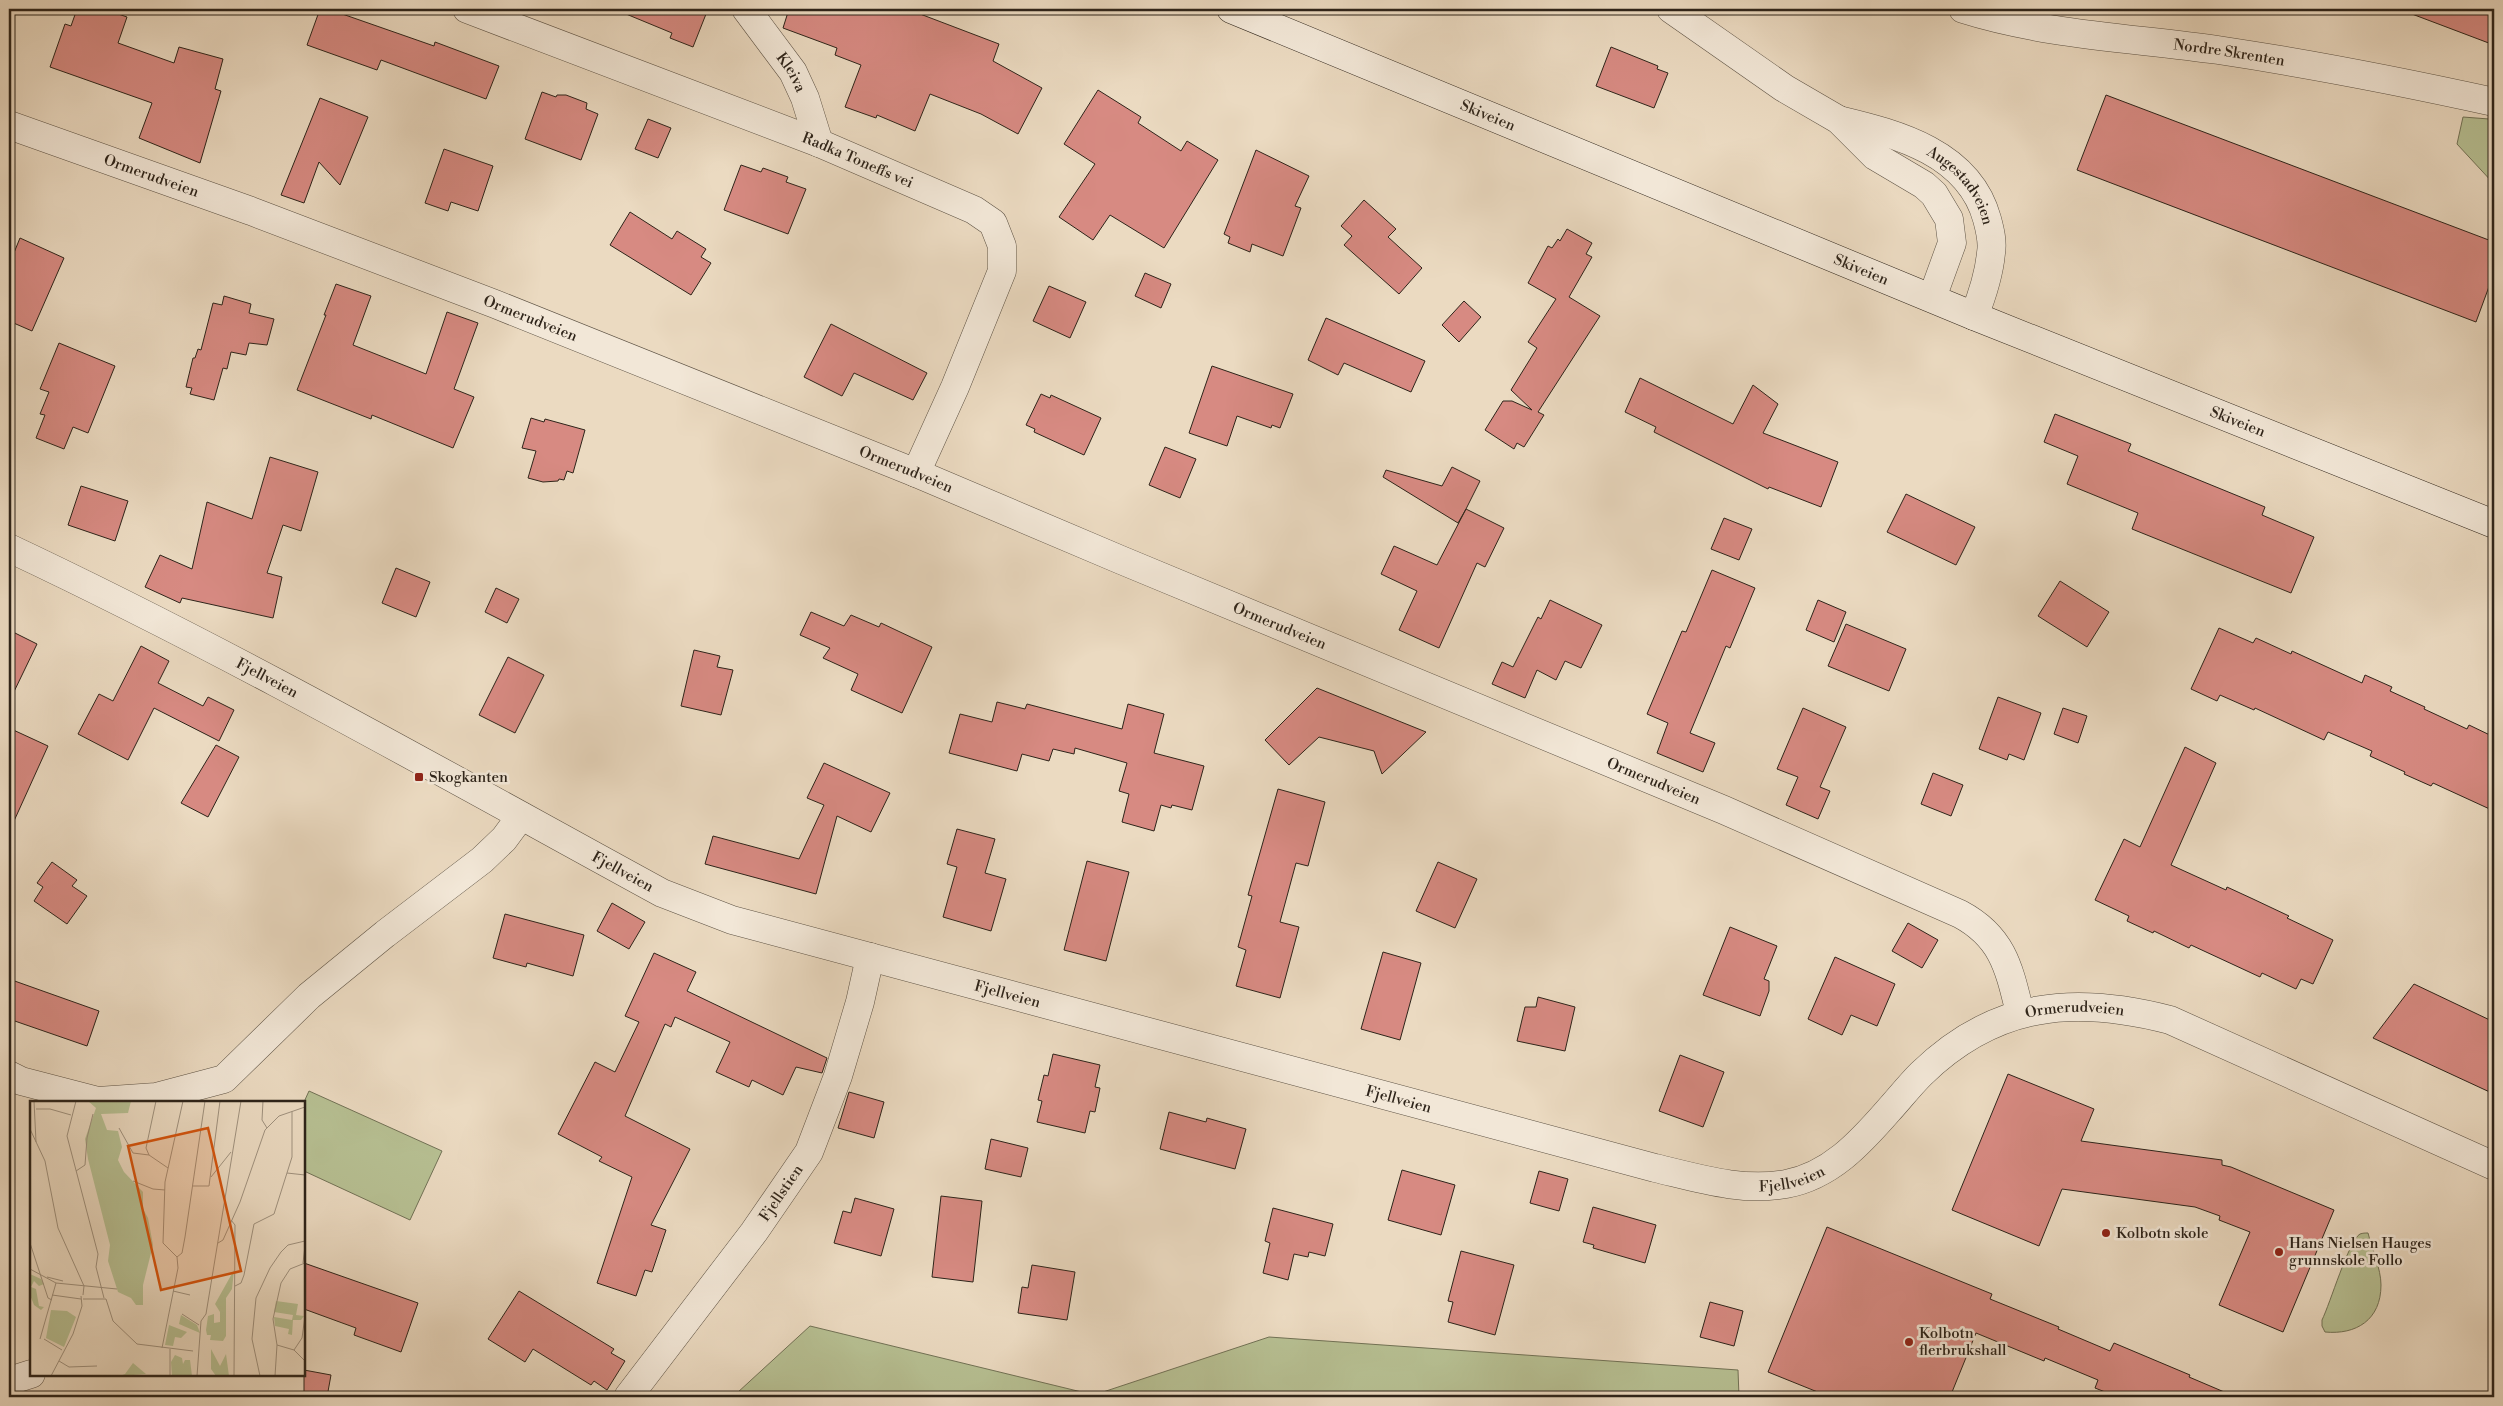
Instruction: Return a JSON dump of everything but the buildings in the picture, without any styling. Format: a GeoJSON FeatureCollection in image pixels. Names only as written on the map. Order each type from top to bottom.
{"type":"FeatureCollection","features":[{"type":"Feature","properties":{"kind":"street","name":"Radka Toneffs vei"},"geometry":{"type":"LineString","coordinates":[[467,9],[820,143],[974,210],[992,223],[1002,246],[1002,271],[955,387],[916,473]]}},
{"type":"Feature","properties":{"kind":"street","name":"Kleiva"},"geometry":{"type":"LineString","coordinates":[[746,9],[793,72],[805,98],[820,143]]}},
{"type":"Feature","properties":{"kind":"street","name":"Skiveien"},"geometry":{"type":"LineString","coordinates":[[1231,9],[1974,316],[2494,524]]}},
{"type":"Feature","properties":{"kind":"street","name":"Augestadveien"},"geometry":{"type":"LineString","coordinates":[[1671,9],[1784,88],[1839,120],[1875,156],[1924,185],[1934,194],[1949,219],[1952,244],[1932,298]]}},
{"type":"Feature","properties":{"kind":"street","name":"Nordre Skrenten"},"geometry":{"type":"LineString","coordinates":[[1963,9],[2036,27],[2255,56],[2394,80],[2494,102]]}},
{"type":"Feature","properties":{"kind":"street","name":"Augestadveien"},"geometry":{"type":"LineString","coordinates":[[1839,120],[1883,130],[1933,153],[1956,168],[1978,194],[1990,230],[1992,251],[1988,272],[1974,316]]}},
{"type":"Feature","properties":{"kind":"street","name":"Ormerudveien"},"geometry":{"type":"LineString","coordinates":[[9,125],[251,211],[495,304],[916,473],[1724,810],[1960,914],[1984,929],[1995,941],[2011,974],[2020,1013],[2063,1007],[2103,1007],[2132,1010],[2170,1020],[2494,1166]]}},
{"type":"Feature","properties":{"kind":"street","name":"Fjellveien"},"geometry":{"type":"LineString","coordinates":[[9,548],[98,590],[269,678],[662,893],[702,909],[732,920],[1655,1168],[1715,1182],[1764,1187],[1787,1184],[1814,1176],[1836,1162],[1862,1141],[1921,1074],[1943,1056],[1968,1038],[2020,1013]]}},
{"type":"Feature","properties":{"kind":"street"},"geometry":{"type":"LineString","coordinates":[[9,1076],[21,1081],[98,1101],[220,1091],[309,996],[384,934],[482,860],[504,839],[521,816]]}},
{"type":"Feature","properties":{"kind":"street","name":"Fjellstien"},"geometry":{"type":"LineString","coordinates":[[628,1397],[754,1232],[809,1152],[838,1076],[860,1002],[870,957]]}},
{"type":"Feature","properties":{"kind":"street"},"geometry":{"type":"LineString","coordinates":[[9,1381],[30,1374]]}},
{"type":"Feature","properties":{"kind":"green space"},"geometry":{"type":"Polygon","coordinates":[[[2463,117],[2489,119],[2494,123],[2494,184],[2457,144],[2463,117]]]}},
{"type":"Feature","properties":{"kind":"green space"},"geometry":{"type":"Polygon","coordinates":[[[309,1091],[442,1151],[410,1220],[305,1171],[304,1101],[309,1091]]]}},
{"type":"Feature","properties":{"kind":"green space"},"geometry":{"type":"Polygon","coordinates":[[[2368,1233],[2381,1279],[2377,1308],[2365,1323],[2356,1328],[2347,1331],[2325,1332],[2322,1320],[2345,1260],[2360,1234],[2368,1233]]]}},
{"type":"Feature","properties":{"kind":"green space"},"geometry":{"type":"Polygon","coordinates":[[[810,1326],[1094,1395],[1269,1337],[1738,1370],[1739,1397],[729,1397],[737,1393],[810,1326]]]}},
{"type":"Feature","properties":{"kind":"place","name":"Skogkanten"},"geometry":{"type":"Point","coordinates":[419,777]}},
{"type":"Feature","properties":{"kind":"place","name":"Kolbotn skole"},"geometry":{"type":"Point","coordinates":[2106,1233]}},
{"type":"Feature","properties":{"kind":"place","name":"Hans Nielsen Hauges grunnskole Follo"},"geometry":{"type":"Point","coordinates":[2279,1252]}},
{"type":"Feature","properties":{"kind":"place","name":"Kolbotn flerbrukshall"},"geometry":{"type":"Point","coordinates":[1909,1342]}}]}
